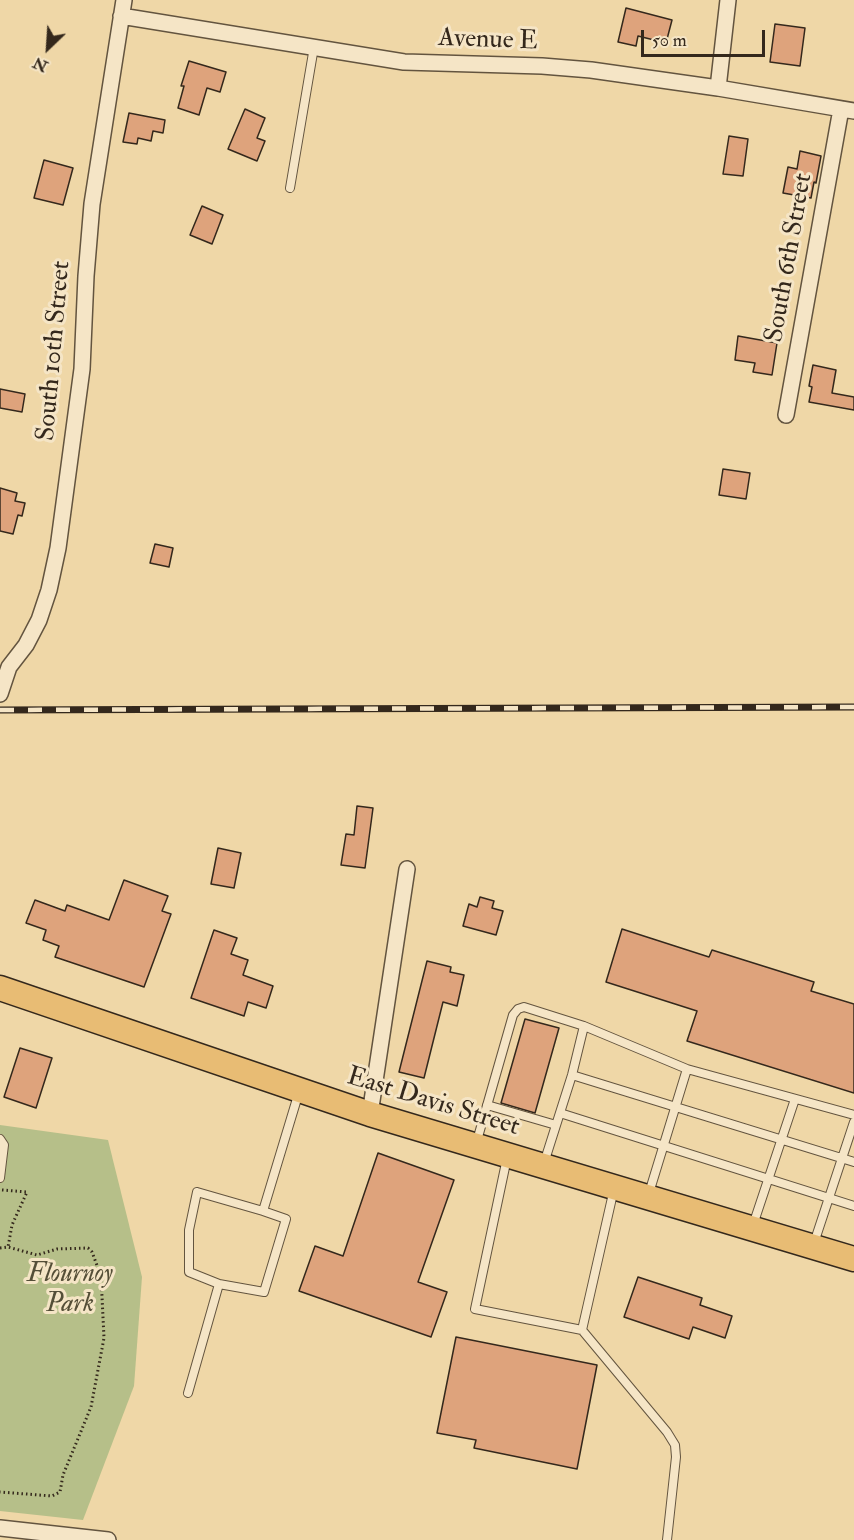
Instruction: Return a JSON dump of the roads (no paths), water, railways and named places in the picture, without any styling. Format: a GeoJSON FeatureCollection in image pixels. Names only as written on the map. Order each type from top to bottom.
{"type":"FeatureCollection","features":[{"type":"Feature","properties":{"kind":"main road","name":"East Davis Street"},"geometry":{"type":"LineString","coordinates":[[0,988],[370,1114],[854,1259]]}},
{"type":"Feature","properties":{"kind":"street","name":"South 10th Street"},"geometry":{"type":"LineString","coordinates":[[0,694],[5,666],[26,645],[39,620],[49,590],[58,548],[82,369],[92,204],[124,0]]}},
{"type":"Feature","properties":{"kind":"street"},"geometry":{"type":"LineString","coordinates":[[718,88],[728,0]]}},
{"type":"Feature","properties":{"kind":"street","name":"Avenue E"},"geometry":{"type":"LineString","coordinates":[[121,16],[404,62],[542,66],[591,70],[848,110]]}},
{"type":"Feature","properties":{"kind":"street","name":"South 6th Street"},"geometry":{"type":"LineString","coordinates":[[786,415],[848,110]]}},
{"type":"Feature","properties":{"kind":"street"},"geometry":{"type":"LineString","coordinates":[[370,1114],[407,869]]}},
{"type":"Feature","properties":{"kind":"street"},"geometry":{"type":"LineString","coordinates":[[0,1528],[108,1540]]}},
{"type":"Feature","properties":{"kind":"lane"},"geometry":{"type":"LineString","coordinates":[[290,188],[314,47]]}},
{"type":"Feature","properties":{"kind":"lane"},"geometry":{"type":"LineString","coordinates":[[475,1146],[513,1015],[518,1009],[524,1007],[584,1026],[687,1069],[854,1115]]}},
{"type":"Feature","properties":{"kind":"lane"},"geometry":{"type":"LineString","coordinates":[[543,1166],[572,1076],[584,1026]]}},
{"type":"Feature","properties":{"kind":"lane"},"geometry":{"type":"LineString","coordinates":[[648,1198],[687,1069]]}},
{"type":"Feature","properties":{"kind":"lane"},"geometry":{"type":"LineString","coordinates":[[572,1076],[854,1162]]}},
{"type":"Feature","properties":{"kind":"lane"},"geometry":{"type":"LineString","coordinates":[[263,1210],[299,1091]]}},
{"type":"Feature","properties":{"kind":"lane"},"geometry":{"type":"LineString","coordinates":[[752,1229],[795,1099]]}},
{"type":"Feature","properties":{"kind":"lane"},"geometry":{"type":"LineString","coordinates":[[487,1105],[556,1125]]}},
{"type":"Feature","properties":{"kind":"lane"},"geometry":{"type":"LineString","coordinates":[[560,1113],[854,1206]]}},
{"type":"Feature","properties":{"kind":"lane"},"geometry":{"type":"LineString","coordinates":[[813,1247],[854,1122]]}},
{"type":"Feature","properties":{"kind":"lane"},"geometry":{"type":"LineString","coordinates":[[0,1139],[4,1145],[0,1178]]}},
{"type":"Feature","properties":{"kind":"lane"},"geometry":{"type":"LineString","coordinates":[[508,1156],[475,1309],[582,1330],[667,1432],[675,1445],[676,1457],[667,1540]]}},
{"type":"Feature","properties":{"kind":"lane"},"geometry":{"type":"LineString","coordinates":[[582,1330],[615,1188]]}},
{"type":"Feature","properties":{"kind":"lane"},"geometry":{"type":"LineString","coordinates":[[197,1192],[263,1210],[286,1219],[264,1292],[219,1284],[189,1272],[189,1230],[197,1192]]}},
{"type":"Feature","properties":{"kind":"lane"},"geometry":{"type":"LineString","coordinates":[[188,1393],[219,1284]]}},
{"type":"Feature","properties":{"kind":"railway"},"geometry":{"type":"LineString","coordinates":[[0,710],[854,707]]}},
{"type":"Feature","properties":{"kind":"park label","name":"Flournoy Park"},"geometry":{"type":"Point","coordinates":[70,1290]}}]}
